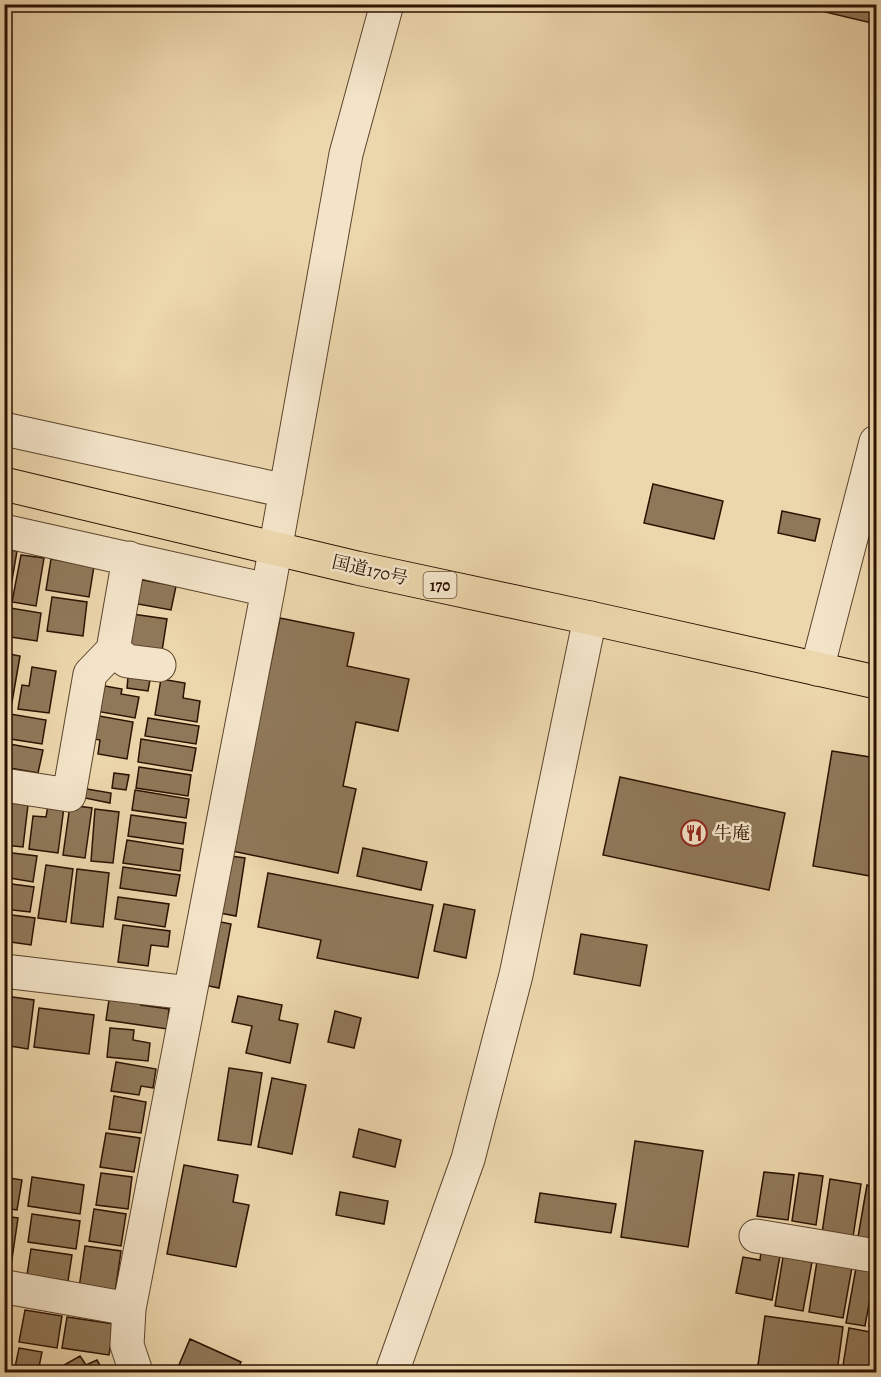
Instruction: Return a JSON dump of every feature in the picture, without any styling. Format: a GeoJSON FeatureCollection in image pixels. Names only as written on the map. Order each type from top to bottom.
{"type":"FeatureCollection","features":[{"type":"Feature","properties":{"kind":"highway","name":"国道170号"},"geometry":{"type":"LineString","coordinates":[[4,484],[357,568],[876,682]]}},
{"type":"Feature","properties":{"kind":"street"},"geometry":{"type":"LineString","coordinates":[[136,1372],[127,1346],[129,1309],[268,590],[346,154],[387,4]]}},
{"type":"Feature","properties":{"kind":"street"},"geometry":{"type":"LineString","coordinates":[[4,429],[286,491]]}},
{"type":"Feature","properties":{"kind":"street"},"geometry":{"type":"LineString","coordinates":[[817,669],[876,442]]}},
{"type":"Feature","properties":{"kind":"street"},"geometry":{"type":"LineString","coordinates":[[4,531],[268,590]]}},
{"type":"Feature","properties":{"kind":"street"},"geometry":{"type":"LineString","coordinates":[[4,785],[69,795],[90,674],[113,650],[129,558]]}},
{"type":"Feature","properties":{"kind":"street"},"geometry":{"type":"LineString","coordinates":[[392,1372],[468,1159],[516,975],[590,618]]}},
{"type":"Feature","properties":{"kind":"street"},"geometry":{"type":"LineString","coordinates":[[113,650],[127,661],[159,665]]}},
{"type":"Feature","properties":{"kind":"street"},"geometry":{"type":"LineString","coordinates":[[4,970],[189,993]]}},
{"type":"Feature","properties":{"kind":"street"},"geometry":{"type":"LineString","coordinates":[[756,1236],[876,1256]]}},
{"type":"Feature","properties":{"kind":"street"},"geometry":{"type":"LineString","coordinates":[[4,1289],[6,1287],[129,1309]]}},
{"type":"Feature","properties":{"kind":"building"},"geometry":{"type":"Polygon","coordinates":[[[823,4],[876,4],[876,24],[821,11],[823,4]]]}},
{"type":"Feature","properties":{"kind":"building"},"geometry":{"type":"Polygon","coordinates":[[[653,484],[723,501],[714,539],[644,523],[653,484]]]}},
{"type":"Feature","properties":{"kind":"building"},"geometry":{"type":"Polygon","coordinates":[[[782,511],[820,519],[815,541],[778,533],[782,511]]]}},
{"type":"Feature","properties":{"kind":"building"},"geometry":{"type":"Polygon","coordinates":[[[4,549],[17,551],[9,598],[4,597],[4,549]]]}},
{"type":"Feature","properties":{"kind":"building"},"geometry":{"type":"Polygon","coordinates":[[[21,555],[44,558],[36,606],[12,602],[21,555]]]}},
{"type":"Feature","properties":{"kind":"building"},"geometry":{"type":"Polygon","coordinates":[[[51,559],[94,566],[89,597],[46,590],[51,559]]]}},
{"type":"Feature","properties":{"kind":"building"},"geometry":{"type":"Polygon","coordinates":[[[137,579],[176,586],[171,610],[132,603],[137,579]]]}},
{"type":"Feature","properties":{"kind":"building"},"geometry":{"type":"Polygon","coordinates":[[[52,597],[87,602],[83,636],[47,631],[52,597]]]}},
{"type":"Feature","properties":{"kind":"building"},"geometry":{"type":"Polygon","coordinates":[[[4,607],[41,613],[37,641],[4,636],[4,607]]]}},
{"type":"Feature","properties":{"kind":"building"},"geometry":{"type":"Polygon","coordinates":[[[132,614],[167,619],[162,651],[127,645],[132,614]]]}},
{"type":"Feature","properties":{"kind":"building"},"geometry":{"type":"Polygon","coordinates":[[[280,618],[354,633],[347,666],[409,679],[398,731],[356,722],[343,786],[356,789],[338,873],[232,851],[280,618]]]}},
{"type":"Feature","properties":{"kind":"building"},"geometry":{"type":"Polygon","coordinates":[[[4,653],[20,656],[11,708],[4,707],[4,653]]]}},
{"type":"Feature","properties":{"kind":"building"},"geometry":{"type":"Polygon","coordinates":[[[32,667],[56,671],[49,713],[18,709],[22,685],[29,686],[32,667]]]}},
{"type":"Feature","properties":{"kind":"building"},"geometry":{"type":"Polygon","coordinates":[[[128,677],[150,680],[148,691],[127,688],[128,677]]]}},
{"type":"Feature","properties":{"kind":"building"},"geometry":{"type":"Polygon","coordinates":[[[161,679],[185,683],[183,698],[200,701],[197,722],[155,715],[161,679]]]}},
{"type":"Feature","properties":{"kind":"building"},"geometry":{"type":"Polygon","coordinates":[[[94,684],[122,689],[121,694],[139,697],[135,718],[90,710],[94,684]]]}},
{"type":"Feature","properties":{"kind":"building"},"geometry":{"type":"Polygon","coordinates":[[[4,713],[46,720],[42,744],[4,738],[4,713]]]}},
{"type":"Feature","properties":{"kind":"building"},"geometry":{"type":"Polygon","coordinates":[[[88,714],[133,722],[127,759],[98,754],[100,740],[83,737],[88,714]]]}},
{"type":"Feature","properties":{"kind":"building"},"geometry":{"type":"Polygon","coordinates":[[[148,718],[199,726],[196,744],[145,736],[148,718]]]}},
{"type":"Feature","properties":{"kind":"building"},"geometry":{"type":"Polygon","coordinates":[[[141,739],[196,748],[192,771],[138,762],[141,739]]]}},
{"type":"Feature","properties":{"kind":"building"},"geometry":{"type":"Polygon","coordinates":[[[4,743],[43,750],[38,773],[4,767],[4,743]]]}},
{"type":"Feature","properties":{"kind":"building"},"geometry":{"type":"Polygon","coordinates":[[[832,751],[876,758],[876,877],[813,866],[832,751]]]}},
{"type":"Feature","properties":{"kind":"building"},"geometry":{"type":"Polygon","coordinates":[[[139,767],[191,775],[188,796],[136,788],[139,767]]]}},
{"type":"Feature","properties":{"kind":"building"},"geometry":{"type":"Polygon","coordinates":[[[114,773],[129,775],[126,790],[112,788],[114,773]]]}},
{"type":"Feature","properties":{"kind":"building"},"geometry":{"type":"Polygon","coordinates":[[[620,777],[785,813],[769,890],[603,855],[620,777]]]}},
{"type":"Feature","properties":{"kind":"building"},"geometry":{"type":"Polygon","coordinates":[[[81,788],[111,793],[110,803],[80,797],[81,788]]]}},
{"type":"Feature","properties":{"kind":"building"},"geometry":{"type":"Polygon","coordinates":[[[135,790],[189,799],[186,818],[132,810],[135,790]]]}},
{"type":"Feature","properties":{"kind":"building"},"geometry":{"type":"Polygon","coordinates":[[[4,802],[28,805],[23,847],[4,845],[4,802]]]}},
{"type":"Feature","properties":{"kind":"building"},"geometry":{"type":"Polygon","coordinates":[[[48,805],[64,807],[58,853],[29,849],[33,816],[46,817],[48,805]]]}},
{"type":"Feature","properties":{"kind":"building"},"geometry":{"type":"Polygon","coordinates":[[[70,805],[92,808],[85,858],[63,855],[70,805]]]}},
{"type":"Feature","properties":{"kind":"building"},"geometry":{"type":"Polygon","coordinates":[[[95,809],[119,812],[113,863],[91,861],[95,809]]]}},
{"type":"Feature","properties":{"kind":"building"},"geometry":{"type":"Polygon","coordinates":[[[131,815],[186,823],[183,844],[128,836],[131,815]]]}},
{"type":"Feature","properties":{"kind":"building"},"geometry":{"type":"Polygon","coordinates":[[[127,840],[183,849],[180,871],[123,863],[127,840]]]}},
{"type":"Feature","properties":{"kind":"building"},"geometry":{"type":"Polygon","coordinates":[[[363,848],[427,862],[421,890],[357,876],[363,848]]]}},
{"type":"Feature","properties":{"kind":"building"},"geometry":{"type":"Polygon","coordinates":[[[4,852],[37,856],[33,882],[4,877],[4,852]]]}},
{"type":"Feature","properties":{"kind":"building"},"geometry":{"type":"Polygon","coordinates":[[[223,855],[245,858],[236,916],[214,912],[223,855]]]}},
{"type":"Feature","properties":{"kind":"building"},"geometry":{"type":"Polygon","coordinates":[[[46,865],[73,869],[66,922],[38,918],[46,865]]]}},
{"type":"Feature","properties":{"kind":"building"},"geometry":{"type":"Polygon","coordinates":[[[123,867],[180,875],[176,896],[120,888],[123,867]]]}},
{"type":"Feature","properties":{"kind":"building"},"geometry":{"type":"Polygon","coordinates":[[[77,869],[109,873],[103,927],[71,923],[77,869]]]}},
{"type":"Feature","properties":{"kind":"building"},"geometry":{"type":"Polygon","coordinates":[[[268,873],[433,905],[418,978],[317,958],[321,940],[258,927],[268,873]]]}},
{"type":"Feature","properties":{"kind":"building"},"geometry":{"type":"Polygon","coordinates":[[[4,883],[34,887],[30,912],[4,909],[4,883]]]}},
{"type":"Feature","properties":{"kind":"building"},"geometry":{"type":"Polygon","coordinates":[[[118,897],[169,904],[165,927],[115,919],[118,897]]]}},
{"type":"Feature","properties":{"kind":"building"},"geometry":{"type":"Polygon","coordinates":[[[444,904],[475,910],[466,958],[434,951],[444,904]]]}},
{"type":"Feature","properties":{"kind":"building"},"geometry":{"type":"Polygon","coordinates":[[[4,914],[35,918],[31,945],[4,941],[4,914]]]}},
{"type":"Feature","properties":{"kind":"building"},"geometry":{"type":"Polygon","coordinates":[[[211,920],[231,924],[219,988],[199,984],[211,920]]]}},
{"type":"Feature","properties":{"kind":"building"},"geometry":{"type":"Polygon","coordinates":[[[123,925],[170,931],[168,947],[151,945],[148,966],[118,962],[123,925]]]}},
{"type":"Feature","properties":{"kind":"building"},"geometry":{"type":"Polygon","coordinates":[[[581,934],[647,945],[640,986],[574,974],[581,934]]]}},
{"type":"Feature","properties":{"kind":"building"},"geometry":{"type":"Polygon","coordinates":[[[110,993],[142,998],[141,1005],[169,1009],[167,1029],[106,1020],[110,993]]]}},
{"type":"Feature","properties":{"kind":"building"},"geometry":{"type":"Polygon","coordinates":[[[5,996],[34,1000],[28,1049],[4,1045],[5,996]]]}},
{"type":"Feature","properties":{"kind":"building"},"geometry":{"type":"Polygon","coordinates":[[[238,996],[282,1005],[279,1020],[298,1024],[290,1063],[246,1053],[252,1026],[232,1022],[238,996]]]}},
{"type":"Feature","properties":{"kind":"building"},"geometry":{"type":"Polygon","coordinates":[[[39,1008],[94,1015],[89,1054],[34,1047],[39,1008]]]}},
{"type":"Feature","properties":{"kind":"building"},"geometry":{"type":"Polygon","coordinates":[[[335,1011],[361,1018],[354,1048],[328,1042],[335,1011]]]}},
{"type":"Feature","properties":{"kind":"building"},"geometry":{"type":"Polygon","coordinates":[[[110,1028],[134,1030],[133,1040],[150,1043],[148,1061],[107,1057],[110,1028]]]}},
{"type":"Feature","properties":{"kind":"building"},"geometry":{"type":"Polygon","coordinates":[[[116,1062],[156,1069],[153,1088],[141,1086],[139,1095],[111,1091],[116,1062]]]}},
{"type":"Feature","properties":{"kind":"building"},"geometry":{"type":"Polygon","coordinates":[[[229,1068],[262,1073],[251,1145],[218,1140],[229,1068]]]}},
{"type":"Feature","properties":{"kind":"building"},"geometry":{"type":"Polygon","coordinates":[[[272,1078],[306,1085],[292,1154],[258,1147],[272,1078]]]}},
{"type":"Feature","properties":{"kind":"building"},"geometry":{"type":"Polygon","coordinates":[[[114,1096],[146,1102],[141,1133],[109,1129],[114,1096]]]}},
{"type":"Feature","properties":{"kind":"building"},"geometry":{"type":"Polygon","coordinates":[[[359,1129],[401,1140],[395,1167],[353,1157],[359,1129]]]}},
{"type":"Feature","properties":{"kind":"building"},"geometry":{"type":"Polygon","coordinates":[[[106,1133],[140,1138],[134,1172],[100,1167],[106,1133]]]}},
{"type":"Feature","properties":{"kind":"building"},"geometry":{"type":"Polygon","coordinates":[[[635,1141],[703,1151],[688,1247],[621,1237],[635,1141]]]}},
{"type":"Feature","properties":{"kind":"building"},"geometry":{"type":"Polygon","coordinates":[[[184,1165],[238,1175],[233,1202],[249,1205],[236,1267],[167,1254],[184,1165]]]}},
{"type":"Feature","properties":{"kind":"building"},"geometry":{"type":"Polygon","coordinates":[[[764,1172],[794,1175],[788,1220],[757,1216],[764,1172]]]}},
{"type":"Feature","properties":{"kind":"building"},"geometry":{"type":"Polygon","coordinates":[[[101,1173],[132,1177],[128,1209],[96,1205],[101,1173]]]}},
{"type":"Feature","properties":{"kind":"building"},"geometry":{"type":"Polygon","coordinates":[[[799,1173],[823,1176],[816,1225],[792,1221],[799,1173]]]}},
{"type":"Feature","properties":{"kind":"building"},"geometry":{"type":"Polygon","coordinates":[[[4,1177],[22,1180],[17,1210],[4,1208],[4,1177]]]}},
{"type":"Feature","properties":{"kind":"building"},"geometry":{"type":"Polygon","coordinates":[[[32,1177],[84,1185],[80,1214],[28,1206],[32,1177]]]}},
{"type":"Feature","properties":{"kind":"building"},"geometry":{"type":"Polygon","coordinates":[[[830,1179],[861,1184],[853,1237],[822,1233],[830,1179]]]}},
{"type":"Feature","properties":{"kind":"building"},"geometry":{"type":"Polygon","coordinates":[[[867,1185],[876,1187],[876,1240],[858,1237],[867,1185]]]}},
{"type":"Feature","properties":{"kind":"building"},"geometry":{"type":"Polygon","coordinates":[[[340,1192],[388,1201],[384,1224],[336,1215],[340,1192]]]}},
{"type":"Feature","properties":{"kind":"building"},"geometry":{"type":"Polygon","coordinates":[[[540,1193],[616,1204],[611,1233],[535,1222],[540,1193]]]}},
{"type":"Feature","properties":{"kind":"building"},"geometry":{"type":"Polygon","coordinates":[[[94,1209],[126,1214],[121,1246],[89,1241],[94,1209]]]}},
{"type":"Feature","properties":{"kind":"building"},"geometry":{"type":"Polygon","coordinates":[[[32,1214],[80,1221],[76,1249],[28,1242],[32,1214]]]}},
{"type":"Feature","properties":{"kind":"building"},"geometry":{"type":"Polygon","coordinates":[[[4,1216],[18,1218],[11,1266],[4,1265],[4,1216]]]}},
{"type":"Feature","properties":{"kind":"building"},"geometry":{"type":"Polygon","coordinates":[[[85,1246],[121,1251],[115,1293],[79,1288],[85,1246]]]}},
{"type":"Feature","properties":{"kind":"building"},"geometry":{"type":"Polygon","coordinates":[[[31,1249],[72,1255],[68,1281],[27,1275],[31,1249]]]}},
{"type":"Feature","properties":{"kind":"building"},"geometry":{"type":"Polygon","coordinates":[[[761,1252],[780,1256],[772,1300],[736,1293],[743,1257],[760,1260],[761,1252]]]}},
{"type":"Feature","properties":{"kind":"building"},"geometry":{"type":"Polygon","coordinates":[[[783,1257],[812,1262],[803,1311],[775,1306],[783,1257]]]}},
{"type":"Feature","properties":{"kind":"building"},"geometry":{"type":"Polygon","coordinates":[[[817,1261],[852,1267],[843,1318],[809,1312],[817,1261]]]}},
{"type":"Feature","properties":{"kind":"building"},"geometry":{"type":"Polygon","coordinates":[[[856,1268],[875,1271],[865,1326],[846,1323],[856,1268]]]}},
{"type":"Feature","properties":{"kind":"building"},"geometry":{"type":"Polygon","coordinates":[[[876,1278],[876,1327],[869,1326],[876,1278]]]}},
{"type":"Feature","properties":{"kind":"building"},"geometry":{"type":"Polygon","coordinates":[[[25,1310],[62,1316],[57,1348],[19,1342],[25,1310]]]}},
{"type":"Feature","properties":{"kind":"building"},"geometry":{"type":"Polygon","coordinates":[[[765,1316],[843,1327],[837,1372],[757,1372],[765,1316]]]}},
{"type":"Feature","properties":{"kind":"building"},"geometry":{"type":"Polygon","coordinates":[[[67,1317],[114,1324],[109,1355],[62,1348],[67,1317]]]}},
{"type":"Feature","properties":{"kind":"building"},"geometry":{"type":"Polygon","coordinates":[[[849,1328],[876,1333],[870,1372],[842,1372],[849,1328]]]}},
{"type":"Feature","properties":{"kind":"building"},"geometry":{"type":"Polygon","coordinates":[[[190,1339],[241,1362],[237,1372],[176,1372],[190,1339]]]}},
{"type":"Feature","properties":{"kind":"building"},"geometry":{"type":"Polygon","coordinates":[[[19,1348],[42,1352],[38,1372],[14,1372],[19,1348]]]}},
{"type":"Feature","properties":{"kind":"building"},"geometry":{"type":"Polygon","coordinates":[[[80,1356],[86,1365],[97,1360],[104,1372],[59,1372],[57,1369],[80,1356]]]}},
{"type":"Feature","properties":{"kind":"place","name":"牛庵"},"geometry":{"type":"Point","coordinates":[694,833]}}]}
